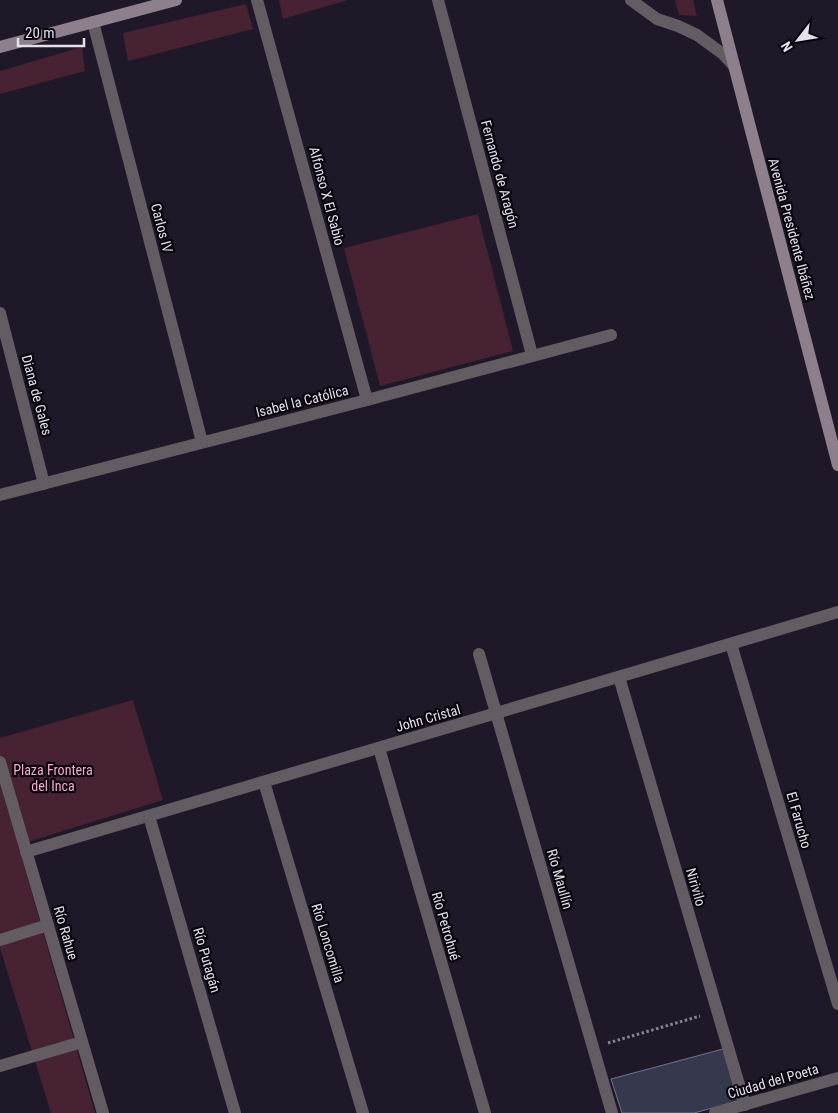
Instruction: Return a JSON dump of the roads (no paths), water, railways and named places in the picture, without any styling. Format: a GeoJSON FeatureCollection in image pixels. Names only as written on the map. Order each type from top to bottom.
{"type":"FeatureCollection","features":[{"type":"Feature","properties":{"kind":"street"},"geometry":{"type":"LineString","coordinates":[[0,46],[176,0]]}},
{"type":"Feature","properties":{"kind":"street","name":"Alfonso X El Sabio"},"geometry":{"type":"LineString","coordinates":[[258,0],[367,400]]}},
{"type":"Feature","properties":{"kind":"street","name":"Fernando de Aragón"},"geometry":{"type":"LineString","coordinates":[[438,0],[532,355]]}},
{"type":"Feature","properties":{"kind":"street"},"geometry":{"type":"LineString","coordinates":[[632,0],[657,19],[697,35],[723,54],[734,66]]}},
{"type":"Feature","properties":{"kind":"street","name":"Avenida Presidente Ibáñez"},"geometry":{"type":"LineString","coordinates":[[717,0],[838,465]]}},
{"type":"Feature","properties":{"kind":"street","name":"Carlos IV"},"geometry":{"type":"LineString","coordinates":[[93,22],[202,442]]}},
{"type":"Feature","properties":{"kind":"street","name":"Diana de Gales"},"geometry":{"type":"LineString","coordinates":[[0,313],[44,484]]}},
{"type":"Feature","properties":{"kind":"street","name":"Isabel la Católica"},"geometry":{"type":"LineString","coordinates":[[0,495],[611,335]]}},
{"type":"Feature","properties":{"kind":"street","name":"John Cristal"},"geometry":{"type":"LineString","coordinates":[[26,852],[838,612]]}},
{"type":"Feature","properties":{"kind":"street","name":"El Farucho"},"geometry":{"type":"LineString","coordinates":[[731,644],[838,1004]]}},
{"type":"Feature","properties":{"kind":"street","name":"Río Maullín"},"geometry":{"type":"LineString","coordinates":[[479,654],[612,1113]]}},
{"type":"Feature","properties":{"kind":"street","name":"Nirivilo"},"geometry":{"type":"LineString","coordinates":[[618,677],[745,1104]]}},
{"type":"Feature","properties":{"kind":"street","name":"Río Petrohué"},"geometry":{"type":"LineString","coordinates":[[379,748],[485,1113]]}},
{"type":"Feature","properties":{"kind":"street","name":"Río Rahue"},"geometry":{"type":"LineString","coordinates":[[0,762],[6,806],[26,852],[103,1113]]}},
{"type":"Feature","properties":{"kind":"street","name":"Río Loncomilla"},"geometry":{"type":"LineString","coordinates":[[264,782],[363,1113]]}},
{"type":"Feature","properties":{"kind":"street","name":"Río Putagán"},"geometry":{"type":"LineString","coordinates":[[149,816],[235,1113]]}},
{"type":"Feature","properties":{"kind":"street"},"geometry":{"type":"LineString","coordinates":[[0,940],[48,925]]}},
{"type":"Feature","properties":{"kind":"street"},"geometry":{"type":"LineString","coordinates":[[0,1066],[82,1042]]}},
{"type":"Feature","properties":{"kind":"street","name":"Ciudad del Poeta"},"geometry":{"type":"LineString","coordinates":[[715,1113],[838,1078]]}},
{"type":"Feature","properties":{"kind":"park label","name":"Plaza Frontera del Inca"},"geometry":{"type":"Point","coordinates":[53,778]}}]}
